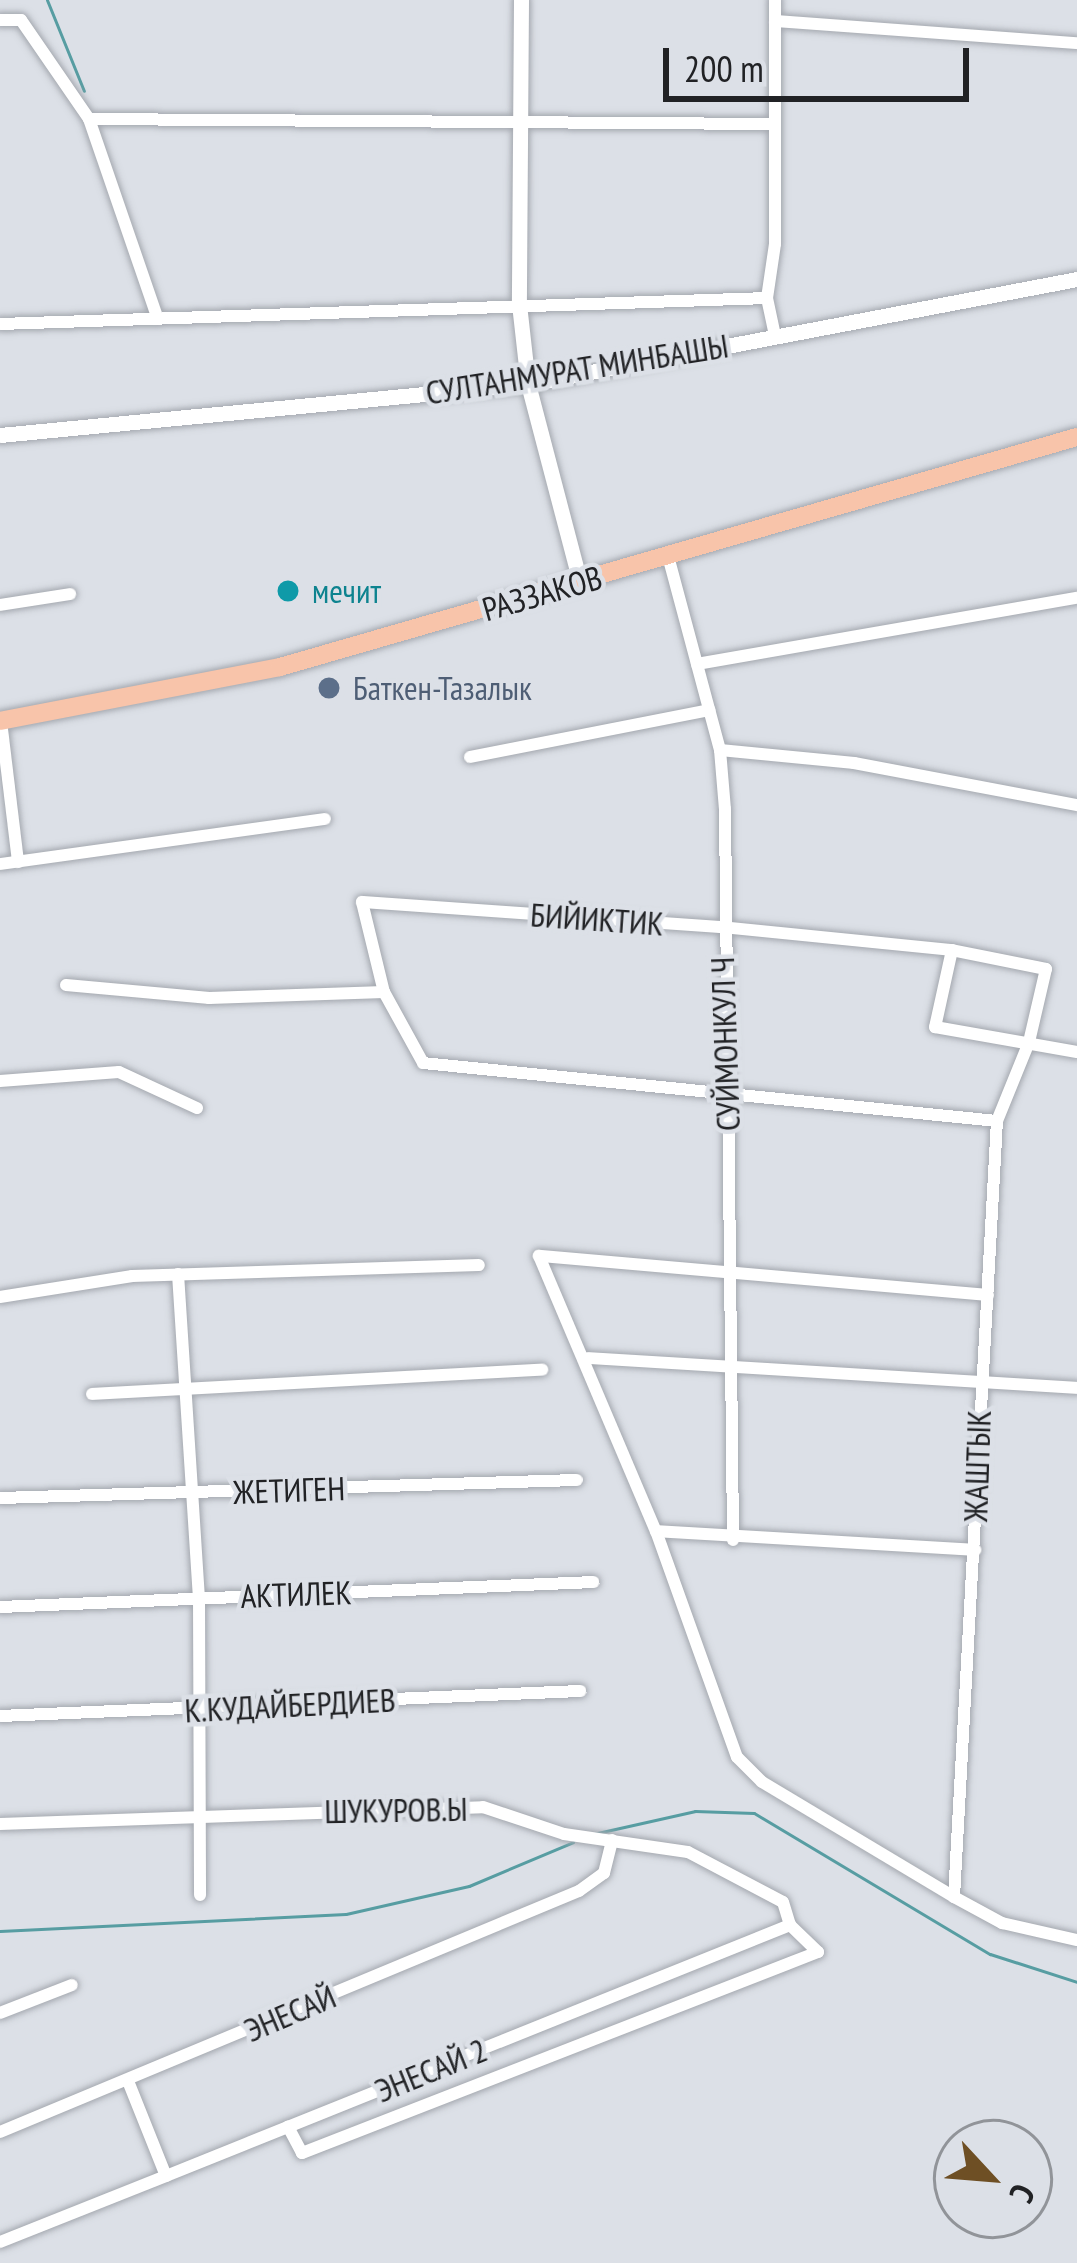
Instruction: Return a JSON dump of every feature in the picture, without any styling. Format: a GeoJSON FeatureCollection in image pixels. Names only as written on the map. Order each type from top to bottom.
{"type":"FeatureCollection","features":[{"type":"Feature","properties":{"kind":"main road","name":"РАЗЗАКОВ"},"geometry":{"type":"LineString","coordinates":[[0,721],[280,668],[1077,437]]}},
{"type":"Feature","properties":{"kind":"street"},"geometry":{"type":"LineString","coordinates":[[521,0],[524,124],[519,304],[528,384],[580,582]]}},
{"type":"Feature","properties":{"kind":"street"},"geometry":{"type":"LineString","coordinates":[[775,0],[767,298],[776,337]]}},
{"type":"Feature","properties":{"kind":"street"},"geometry":{"type":"LineString","coordinates":[[0,20],[21,20],[89,119],[158,316]]}},
{"type":"Feature","properties":{"kind":"street"},"geometry":{"type":"LineString","coordinates":[[776,21],[1077,43]]}},
{"type":"Feature","properties":{"kind":"street"},"geometry":{"type":"LineString","coordinates":[[89,119],[774,124]]}},
{"type":"Feature","properties":{"kind":"street","name":"СУЛТАНМУРАТ МИНБАШЫ"},"geometry":{"type":"LineString","coordinates":[[0,435],[528,384],[1077,279]]}},
{"type":"Feature","properties":{"kind":"street"},"geometry":{"type":"LineString","coordinates":[[0,324],[767,298]]}},
{"type":"Feature","properties":{"kind":"street","name":"СУЙМОНКУЛ Ч"},"geometry":{"type":"LineString","coordinates":[[668,556],[720,750],[733,1540]]}},
{"type":"Feature","properties":{"kind":"street"},"geometry":{"type":"LineString","coordinates":[[0,605],[70,594]]}},
{"type":"Feature","properties":{"kind":"street"},"geometry":{"type":"LineString","coordinates":[[697,664],[1077,598]]}},
{"type":"Feature","properties":{"kind":"street"},"geometry":{"type":"LineString","coordinates":[[470,757],[710,710]]}},
{"type":"Feature","properties":{"kind":"street"},"geometry":{"type":"LineString","coordinates":[[0,721],[18,862]]}},
{"type":"Feature","properties":{"kind":"street"},"geometry":{"type":"LineString","coordinates":[[720,750],[854,763],[1077,805]]}},
{"type":"Feature","properties":{"kind":"street"},"geometry":{"type":"LineString","coordinates":[[0,864],[325,819]]}},
{"type":"Feature","properties":{"kind":"street","name":"БИЙИКТИК"},"geometry":{"type":"LineString","coordinates":[[384,992],[362,902],[721,927],[952,950],[1046,970]]}},
{"type":"Feature","properties":{"kind":"street"},"geometry":{"type":"LineString","coordinates":[[952,950],[935,1027],[1077,1052]]}},
{"type":"Feature","properties":{"kind":"street","name":"ЖАШТЫК"},"geometry":{"type":"LineString","coordinates":[[954,1897],[997,1120],[1029,1042],[1046,970]]}},
{"type":"Feature","properties":{"kind":"street"},"geometry":{"type":"LineString","coordinates":[[66,985],[209,998],[384,992],[423,1063],[997,1120]]}},
{"type":"Feature","properties":{"kind":"street"},"geometry":{"type":"LineString","coordinates":[[0,1081],[118,1072],[197,1108]]}},
{"type":"Feature","properties":{"kind":"street"},"geometry":{"type":"LineString","coordinates":[[988,1295],[539,1256],[588,1358],[737,1757],[762,1782],[954,1897],[1002,1922],[1077,1940]]}},
{"type":"Feature","properties":{"kind":"street"},"geometry":{"type":"LineString","coordinates":[[0,1297],[178,1274],[479,1265]]}},
{"type":"Feature","properties":{"kind":"street"},"geometry":{"type":"LineString","coordinates":[[178,1274],[199,1598],[195,1709],[200,1894]]}},
{"type":"Feature","properties":{"kind":"street"},"geometry":{"type":"LineString","coordinates":[[588,1358],[732,1363],[1077,1388]]}},
{"type":"Feature","properties":{"kind":"street"},"geometry":{"type":"LineString","coordinates":[[92,1394],[542,1370]]}},
{"type":"Feature","properties":{"kind":"street","name":"ЖЕТИГЕН"},"geometry":{"type":"LineString","coordinates":[[0,1498],[577,1480]]}},
{"type":"Feature","properties":{"kind":"street"},"geometry":{"type":"LineString","coordinates":[[656,1531],[733,1540],[975,1550]]}},
{"type":"Feature","properties":{"kind":"street","name":"АКТИЛЕК"},"geometry":{"type":"LineString","coordinates":[[0,1607],[593,1582]]}},
{"type":"Feature","properties":{"kind":"street","name":"К.КУДАЙБЕРДИЕВ"},"geometry":{"type":"LineString","coordinates":[[0,1716],[580,1691]]}},
{"type":"Feature","properties":{"kind":"street","name":"ШУКУРОВ.Ы"},"geometry":{"type":"LineString","coordinates":[[0,1824],[483,1808],[522,1824],[688,1852],[783,1902],[790,1925],[818,1952],[302,2153],[288,2127]]}},
{"type":"Feature","properties":{"kind":"street","name":"ЭНЕСАЙ"},"geometry":{"type":"LineString","coordinates":[[0,2132],[579,1891],[604,1873],[611,1840]]}},
{"type":"Feature","properties":{"kind":"street","name":"ЭНЕСАЙ 2"},"geometry":{"type":"LineString","coordinates":[[0,2242],[790,1925]]}},
{"type":"Feature","properties":{"kind":"street"},"geometry":{"type":"LineString","coordinates":[[0,2013],[73,1984]]}},
{"type":"Feature","properties":{"kind":"street"},"geometry":{"type":"LineString","coordinates":[[128,2081],[166,2176]]}},
{"type":"Feature","properties":{"kind":"waterway"},"geometry":{"type":"LineString","coordinates":[[47,0],[84,91]]}},
{"type":"Feature","properties":{"kind":"waterway"},"geometry":{"type":"LineString","coordinates":[[593,1834],[695,1811],[754,1813],[990,1954],[1077,1982]]}},
{"type":"Feature","properties":{"kind":"waterway"},"geometry":{"type":"LineString","coordinates":[[0,1931],[346,1914],[469,1886],[573,1842]]}},
{"type":"Feature","properties":{"kind":"place","name":"мечит"},"geometry":{"type":"Point","coordinates":[288,591]}},
{"type":"Feature","properties":{"kind":"place","name":"Баткен-Тазалык"},"geometry":{"type":"Point","coordinates":[329,688]}}]}
